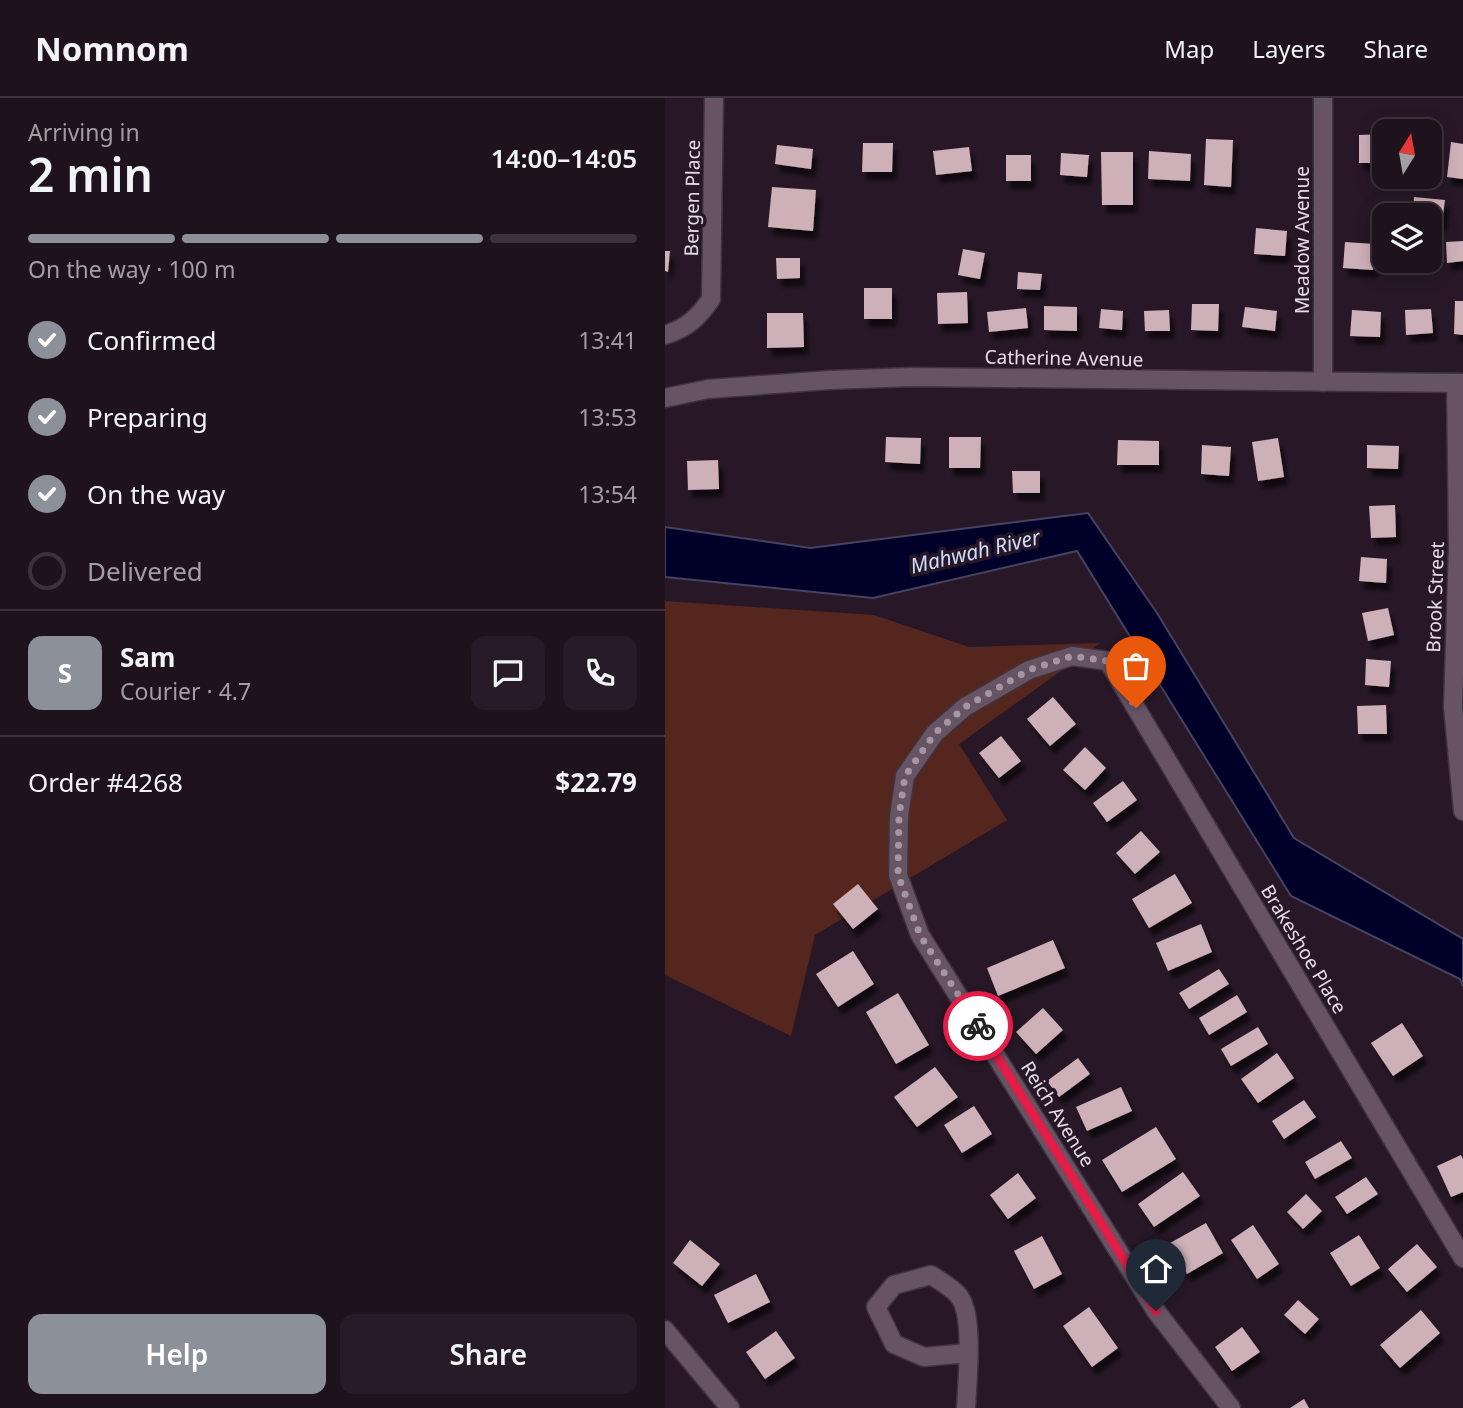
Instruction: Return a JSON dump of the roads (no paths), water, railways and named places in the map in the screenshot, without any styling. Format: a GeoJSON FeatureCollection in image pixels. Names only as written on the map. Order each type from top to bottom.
{"type":"FeatureCollection","features":[{"type":"Feature","properties":{"kind":"street","name":"Bergen Place"},"geometry":{"type":"LineString","coordinates":[[665,335],[686,328],[711,299],[715,98]]}},
{"type":"Feature","properties":{"kind":"street","name":"Meadow Avenue"},"geometry":{"type":"LineString","coordinates":[[1322,98],[1323,382]]}},
{"type":"Feature","properties":{"kind":"street","name":"Catherine Avenue"},"geometry":{"type":"LineString","coordinates":[[665,398],[708,389],[913,377],[1459,383]]}},
{"type":"Feature","properties":{"kind":"street","name":"Brook Street"},"geometry":{"type":"LineString","coordinates":[[1459,383],[1453,707],[1463,811]]}},
{"type":"Feature","properties":{"kind":"street","name":"Reich Avenue"},"geometry":{"type":"LineString","coordinates":[[1108,661],[1072,656],[1029,670],[965,707],[935,733],[905,776],[899,816],[898,875],[920,935],[1156,1311],[1231,1408]]}},
{"type":"Feature","properties":{"kind":"street","name":"Brakeshoe Place"},"geometry":{"type":"LineString","coordinates":[[1108,661],[1463,1258]]}},
{"type":"Feature","properties":{"kind":"street"},"geometry":{"type":"LineString","coordinates":[[967,1408],[971,1335],[960,1296],[931,1275],[894,1285],[876,1307],[894,1344],[925,1357],[968,1353]]}},
{"type":"Feature","properties":{"kind":"street"},"geometry":{"type":"LineString","coordinates":[[665,1330],[730,1408]]}},
{"type":"Feature","properties":{"kind":"water","name":"Mahwah River"},"geometry":{"type":"Polygon","coordinates":[[[1088,513],[1157,613],[1294,838],[1463,939],[1463,986],[1460,979],[1291,896],[1077,551],[873,598],[665,577],[665,527],[810,548],[1088,513]]]}}]}
